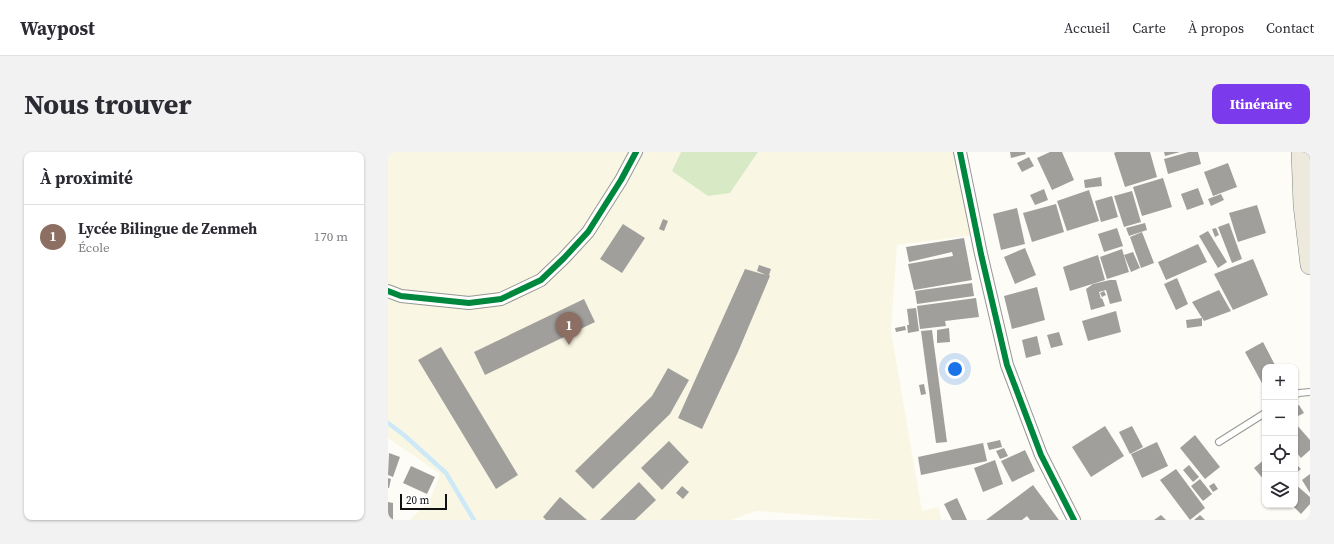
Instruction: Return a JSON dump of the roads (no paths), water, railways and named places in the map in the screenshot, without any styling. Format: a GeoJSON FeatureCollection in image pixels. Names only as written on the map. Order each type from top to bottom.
{"type":"FeatureCollection","features":[{"type":"Feature","properties":{"kind":"main road"},"geometry":{"type":"LineString","coordinates":[[1301,152],[1303,205],[1310,265]]}},
{"type":"Feature","properties":{"kind":"street"},"geometry":{"type":"LineString","coordinates":[[388,291],[401,296],[470,303],[501,299],[541,280],[588,232],[621,180],[636,152]]}},
{"type":"Feature","properties":{"kind":"street"},"geometry":{"type":"LineString","coordinates":[[960,152],[981,254],[1007,365],[1041,455],[1074,520]]}},
{"type":"Feature","properties":{"kind":"lane"},"geometry":{"type":"LineString","coordinates":[[1298,394],[1310,392]]}},
{"type":"Feature","properties":{"kind":"lane"},"geometry":{"type":"LineString","coordinates":[[1219,442],[1262,415]]}},
{"type":"Feature","properties":{"kind":"waterway"},"geometry":{"type":"LineString","coordinates":[[388,423],[404,435],[446,473],[474,520]]}},
{"type":"Feature","properties":{"kind":"place","name":"Lycée Bilingue de Zenmeh"},"geometry":{"type":"Point","coordinates":[569,345]}}]}
